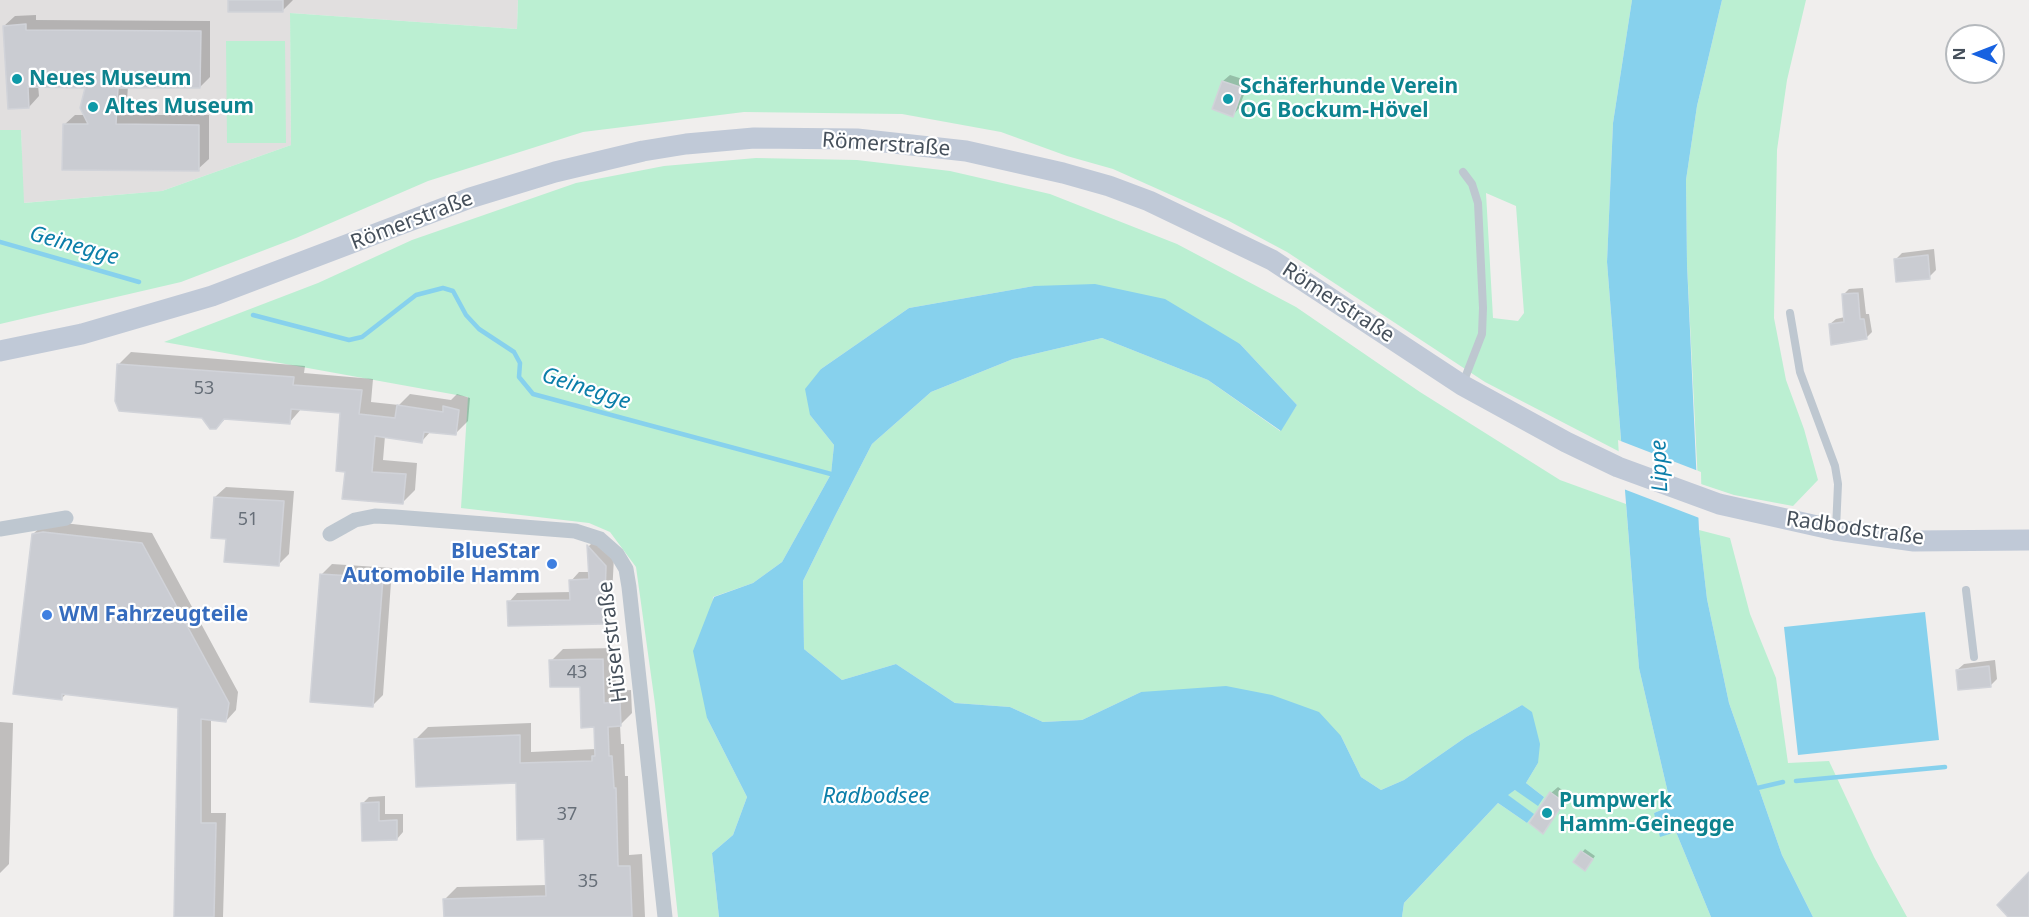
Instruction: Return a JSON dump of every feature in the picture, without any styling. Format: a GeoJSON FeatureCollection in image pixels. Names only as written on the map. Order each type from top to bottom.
{"type":"FeatureCollection","features":[{"type":"Feature","properties":{"kind":"main road","name":"Römerstraße"},"geometry":{"type":"LineString","coordinates":[[0,351],[82,334],[212,296],[470,198],[555,172],[643,151],[686,144],[754,138],[858,139],[966,151],[1064,173],[1149,201],[1272,260],[1462,385],[1566,442],[1618,467],[1719,504]]}},
{"type":"Feature","properties":{"kind":"main road","name":"Radbodstraße"},"geometry":{"type":"LineString","coordinates":[[1719,504],[1835,530],[1914,541],[2029,540]]}},
{"type":"Feature","properties":{"kind":"street","name":"Hüserstraße"},"geometry":{"type":"LineString","coordinates":[[330,534],[355,520],[375,516],[395,517],[575,531],[600,539],[617,554],[626,570],[630,587],[665,917]]}},
{"type":"Feature","properties":{"kind":"street"},"geometry":{"type":"LineString","coordinates":[[0,529],[66,518]]}},
{"type":"Feature","properties":{"kind":"lane"},"geometry":{"type":"LineString","coordinates":[[1462,385],[1482,334],[1483,308],[1478,203],[1472,184],[1463,172]]}},
{"type":"Feature","properties":{"kind":"lane"},"geometry":{"type":"LineString","coordinates":[[1790,313],[1800,372],[1835,466],[1838,484],[1835,530]]}},
{"type":"Feature","properties":{"kind":"lane"},"geometry":{"type":"LineString","coordinates":[[1966,590],[1974,657]]}},
{"type":"Feature","properties":{"kind":"shaded area"},"geometry":{"type":"Polygon","coordinates":[[[0,0],[518,0],[517,29],[290,13],[291,145],[162,191],[23,203],[21,130],[0,130],[0,0]]]}},
{"type":"Feature","properties":{"kind":"green space"},"geometry":{"type":"Polygon","coordinates":[[[518,0],[1632,0],[1613,123],[1607,262],[1622,453],[1485,382],[1287,252],[1227,220],[1113,169],[1067,156],[1001,132],[902,114],[744,112],[583,132],[428,181],[296,238],[181,282],[0,324],[0,130],[21,130],[24,203],[162,191],[291,145],[290,13],[517,29],[518,0]],[[1486,193],[1493,318],[1518,321],[1524,313],[1516,206],[1486,193]]]}},
{"type":"Feature","properties":{"kind":"green space"},"geometry":{"type":"Polygon","coordinates":[[[1722,0],[1806,0],[1787,80],[1777,150],[1774,318],[1786,380],[1804,429],[1818,480],[1793,506],[1734,495],[1698,483],[1687,264],[1686,180],[1697,106],[1722,0]]]}},
{"type":"Feature","properties":{"kind":"green space"},"geometry":{"type":"Polygon","coordinates":[[[226,41],[285,41],[286,143],[227,143],[226,41]]]}},
{"type":"Feature","properties":{"kind":"green space"},"geometry":{"type":"Polygon","coordinates":[[[756,158],[857,160],[950,171],[1050,194],[1177,244],[1296,307],[1420,392],[1560,480],[1626,504],[1639,668],[1671,806],[1654,813],[1676,832],[1711,917],[1402,917],[1404,903],[1498,803],[1527,823],[1533,814],[1507,795],[1515,790],[1544,797],[1526,783],[1538,763],[1522,705],[1466,737],[1404,780],[1381,790],[1361,777],[1341,736],[1141,692],[1082,720],[1043,722],[1010,707],[955,703],[896,664],[842,680],[804,649],[803,581],[835,516],[872,444],[931,392],[1013,359],[1102,338],[1208,380],[1280,431],[1297,405],[1240,344],[1034,286],[909,308],[821,369],[810,415],[834,445],[831,474],[782,562],[753,583],[713,597],[707,718],[747,797],[733,835],[712,853],[719,917],[678,917],[655,704],[636,567],[610,532],[589,523],[461,508],[468,397],[164,342],[318,283],[412,240],[576,183],[664,166],[756,158]]]}},
{"type":"Feature","properties":{"kind":"green space"},"geometry":{"type":"Polygon","coordinates":[[[1699,530],[1730,538],[1750,614],[1776,678],[1788,763],[1829,761],[1874,857],[1907,917],[1813,917],[1782,855],[1729,703],[1707,599],[1699,530]]]}},
{"type":"Feature","properties":{"kind":"water","name":"Lippe"},"geometry":{"type":"Polygon","coordinates":[[[1632,0],[1722,0],[1697,106],[1686,180],[1687,264],[1699,530],[1707,599],[1729,703],[1782,855],[1813,917],[1711,917],[1676,832],[1660,837],[1654,813],[1671,806],[1639,668],[1607,262],[1613,123],[1632,0]]]}},
{"type":"Feature","properties":{"kind":"water","name":"Radbodsee"},"geometry":{"type":"Polygon","coordinates":[[[1095,284],[1165,299],[1240,344],[1297,405],[1281,431],[1208,380],[1102,338],[1013,359],[931,392],[872,444],[835,516],[803,581],[804,649],[842,680],[896,664],[955,703],[1010,707],[1043,722],[1082,720],[1141,692],[1226,686],[1272,695],[1319,712],[1341,736],[1361,777],[1381,790],[1404,780],[1466,737],[1522,705],[1532,712],[1540,744],[1538,763],[1526,783],[1544,797],[1538,806],[1515,790],[1508,795],[1534,814],[1527,823],[1498,803],[1404,903],[1402,917],[719,917],[712,853],[733,835],[747,797],[707,718],[693,651],[714,597],[753,583],[782,562],[831,474],[834,445],[810,415],[805,389],[821,369],[909,308],[1034,286],[1095,284]]]}},
{"type":"Feature","properties":{"kind":"water"},"geometry":{"type":"Polygon","coordinates":[[[1925,612],[1939,740],[1798,755],[1784,627],[1925,612]]]}},
{"type":"Feature","properties":{"kind":"pier"},"geometry":{"type":"Polygon","coordinates":[[[1618,440],[1701,472],[1702,519],[1621,488],[1618,440]]]}},
{"type":"Feature","properties":{"kind":"building"},"geometry":{"type":"Polygon","coordinates":[[[228,0],[283,0],[283,12],[228,12],[228,0]]]}},
{"type":"Feature","properties":{"kind":"building"},"geometry":{"type":"Polygon","coordinates":[[[26,24],[26,30],[201,31],[200,88],[118,88],[116,124],[199,125],[199,171],[62,170],[63,124],[88,124],[80,108],[85,88],[28,87],[29,108],[8,109],[3,26],[26,24]]]}},
{"type":"Feature","properties":{"kind":"building","name":"Schäferhunde Verein OG Bockum-Hövel"},"geometry":{"type":"Polygon","coordinates":[[[1222,81],[1243,88],[1233,117],[1212,109],[1222,81]]]}},
{"type":"Feature","properties":{"kind":"building"},"geometry":{"type":"Polygon","coordinates":[[[1928,255],[1930,279],[1896,282],[1894,259],[1928,255]]]}},
{"type":"Feature","properties":{"kind":"building"},"geometry":{"type":"Polygon","coordinates":[[[1858,293],[1860,319],[1864,319],[1867,339],[1831,345],[1829,324],[1844,322],[1842,294],[1858,293]]]}},
{"type":"Feature","properties":{"kind":"building"},"geometry":{"type":"Polygon","coordinates":[[[117,364],[294,377],[293,385],[362,390],[359,414],[395,418],[397,405],[443,412],[443,406],[459,410],[456,435],[424,432],[422,443],[375,436],[372,472],[406,474],[403,504],[342,499],[345,472],[336,471],[340,413],[291,409],[290,424],[224,419],[216,429],[210,429],[202,418],[119,411],[115,401],[117,364]]]}},
{"type":"Feature","properties":{"kind":"building"},"geometry":{"type":"Polygon","coordinates":[[[214,497],[284,501],[279,566],[224,562],[226,539],[211,538],[214,497]]]}},
{"type":"Feature","properties":{"kind":"building"},"geometry":{"type":"Polygon","coordinates":[[[43,532],[142,543],[229,703],[226,722],[201,719],[201,823],[216,823],[214,917],[174,917],[178,708],[62,694],[62,700],[13,694],[32,534],[43,532]]]}},
{"type":"Feature","properties":{"kind":"building"},"geometry":{"type":"Polygon","coordinates":[[[587,545],[606,566],[604,624],[508,626],[507,601],[570,600],[569,580],[589,579],[587,545]]]}},
{"type":"Feature","properties":{"kind":"building"},"geometry":{"type":"Polygon","coordinates":[[[320,574],[383,578],[373,707],[310,702],[320,574]]]}},
{"type":"Feature","properties":{"kind":"building"},"geometry":{"type":"Polygon","coordinates":[[[603,659],[604,703],[620,702],[621,726],[608,727],[609,756],[612,756],[614,788],[616,788],[618,866],[630,866],[632,917],[444,917],[443,899],[546,896],[544,839],[517,840],[516,783],[416,787],[414,739],[520,735],[520,763],[592,761],[592,756],[595,756],[594,727],[581,728],[580,687],[550,687],[549,660],[603,659]]]}},
{"type":"Feature","properties":{"kind":"building"},"geometry":{"type":"Polygon","coordinates":[[[1989,666],[1991,687],[1958,690],[1956,670],[1989,666]]]}},
{"type":"Feature","properties":{"kind":"building","name":"Pumpwerk Hamm-Geinegge"},"geometry":{"type":"Polygon","coordinates":[[[1550,792],[1564,802],[1543,834],[1529,823],[1550,792]]]}},
{"type":"Feature","properties":{"kind":"building"},"geometry":{"type":"Polygon","coordinates":[[[379,802],[379,821],[397,820],[397,840],[362,841],[361,803],[379,802]]]}},
{"type":"Feature","properties":{"kind":"building"},"geometry":{"type":"Polygon","coordinates":[[[1581,851],[1593,859],[1585,871],[1573,862],[1581,851]]]}},
{"type":"Feature","properties":{"kind":"building"},"geometry":{"type":"Polygon","coordinates":[[[2029,872],[2029,917],[2008,917],[1997,905],[2029,872]]]}},
{"type":"Feature","properties":{"kind":"waterway","name":"Geinegge"},"geometry":{"type":"LineString","coordinates":[[0,242],[139,282]]}},
{"type":"Feature","properties":{"kind":"waterway","name":"Geinegge"},"geometry":{"type":"LineString","coordinates":[[253,315],[349,340],[362,337],[416,295],[443,288],[453,291],[466,315],[479,329],[514,352],[520,363],[519,377],[533,394],[831,474]]}},
{"type":"Feature","properties":{"kind":"waterway"},"geometry":{"type":"LineString","coordinates":[[1796,781],[1945,767]]}},
{"type":"Feature","properties":{"kind":"waterway"},"geometry":{"type":"LineString","coordinates":[[1753,789],[1783,782]]}},
{"type":"Feature","properties":{"kind":"place","name":"Neues Museum"},"geometry":{"type":"Point","coordinates":[17,79]}},
{"type":"Feature","properties":{"kind":"place","name":"Schäferhunde Verein OG Bockum-Hövel"},"geometry":{"type":"Point","coordinates":[1228,99]}},
{"type":"Feature","properties":{"kind":"place","name":"Altes Museum"},"geometry":{"type":"Point","coordinates":[93,107]}},
{"type":"Feature","properties":{"kind":"place","name":"BlueStar Automobile Hamm"},"geometry":{"type":"Point","coordinates":[552,564]}},
{"type":"Feature","properties":{"kind":"place","name":"WM Fahrzeugteile"},"geometry":{"type":"Point","coordinates":[47,615]}},
{"type":"Feature","properties":{"kind":"place","name":"Pumpwerk Hamm-Geinegge"},"geometry":{"type":"Point","coordinates":[1547,813]}}]}
